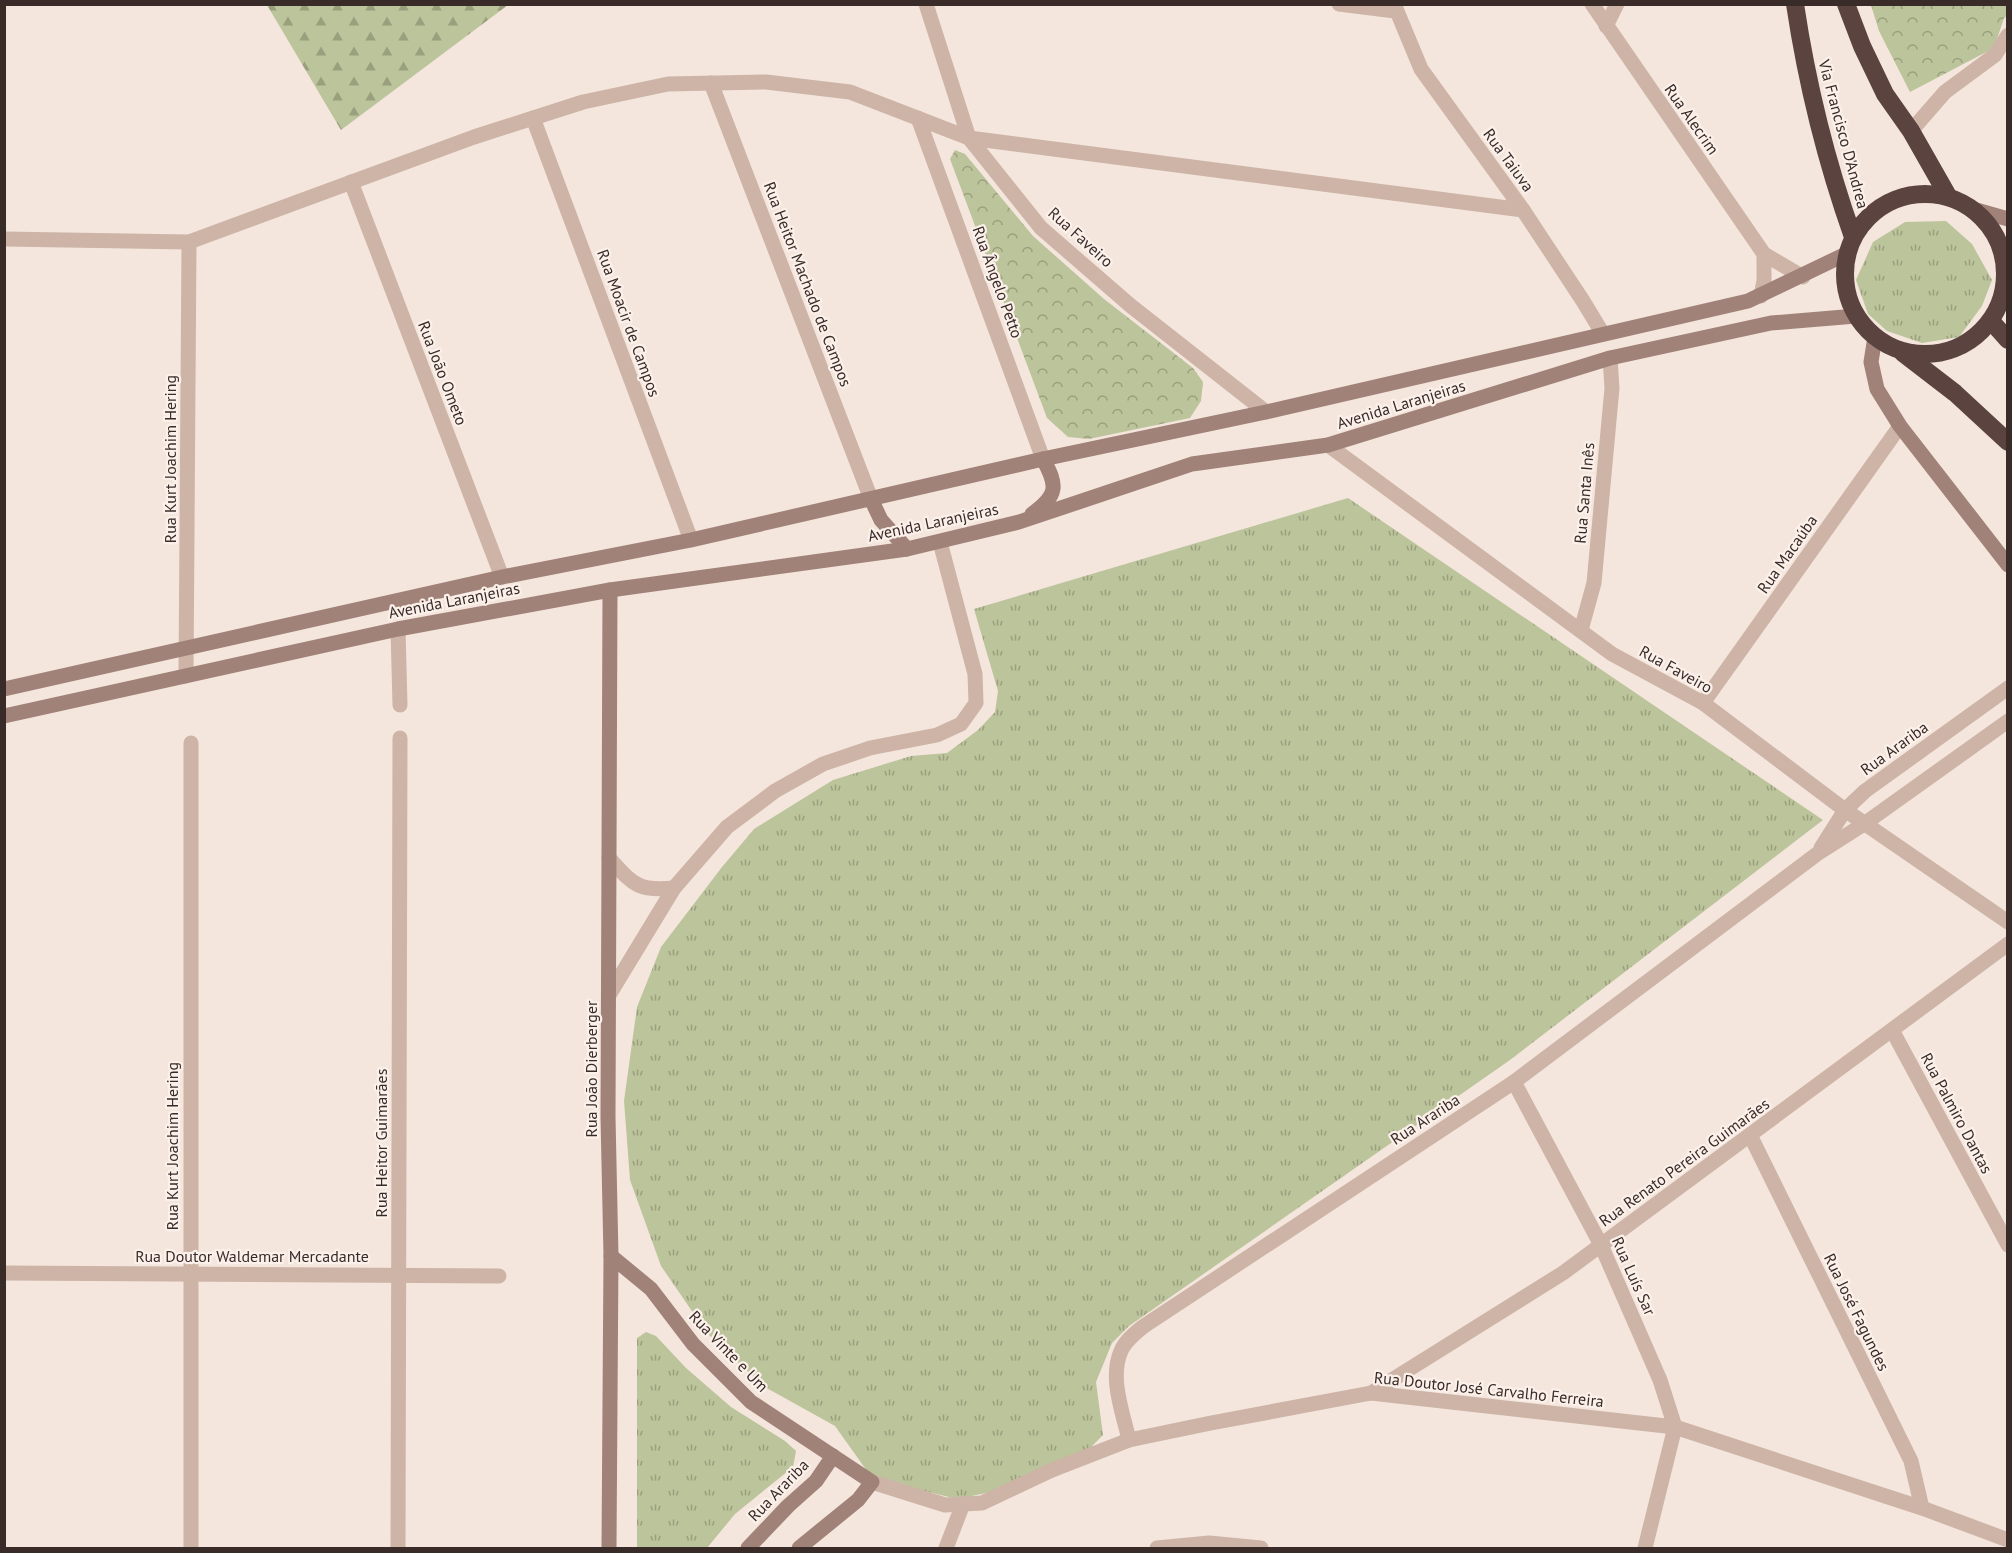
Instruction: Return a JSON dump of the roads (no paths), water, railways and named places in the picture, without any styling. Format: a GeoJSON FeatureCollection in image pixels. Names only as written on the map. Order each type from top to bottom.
{"type":"FeatureCollection","features":[{"type":"Feature","properties":{"kind":"highway","name":"Via Francisco D'Andrea"},"geometry":{"type":"LineString","coordinates":[[1795,4],[1812,103],[1853,237]]}},
{"type":"Feature","properties":{"kind":"highway"},"geometry":{"type":"LineString","coordinates":[[1846,4],[1862,46],[1885,94],[1911,131],[1948,196]]}},
{"type":"Feature","properties":{"kind":"highway"},"geometry":{"type":"LineString","coordinates":[[1899,350],[1925,355],[1950,351],[1973,339],[1991,321],[2005,296],[2005,265],[1995,233],[1973,209],[1948,196],[1920,193],[1893,199],[1870,214],[1853,237],[1846,254],[1845,286],[1856,316],[1875,337],[1899,350],[1955,393],[2007,442]]}},
{"type":"Feature","properties":{"kind":"highway"},"geometry":{"type":"LineString","coordinates":[[1991,321],[2007,340]]}},
{"type":"Feature","properties":{"kind":"main road"},"geometry":{"type":"LineString","coordinates":[[1973,209],[2007,219]]}},
{"type":"Feature","properties":{"kind":"main road","name":"Avenida Laranjeiras"},"geometry":{"type":"LineString","coordinates":[[4,689],[502,577],[691,540],[1748,302],[1846,254]]}},
{"type":"Feature","properties":{"kind":"main road","name":"Avenida Laranjeiras"},"geometry":{"type":"LineString","coordinates":[[4,716],[398,629],[610,590],[907,549],[940,542],[1019,522],[1192,464],[1328,446],[1610,358],[1771,323],[1856,316]]}},
{"type":"Feature","properties":{"kind":"main road"},"geometry":{"type":"LineString","coordinates":[[1875,337],[1871,362],[1877,389],[1900,426],[2007,565]]}},
{"type":"Feature","properties":{"kind":"main road"},"geometry":{"type":"LineString","coordinates":[[1019,522],[1047,503],[1053,491],[1053,477],[1043,459]]}},
{"type":"Feature","properties":{"kind":"main road"},"geometry":{"type":"LineString","coordinates":[[871,499],[882,520],[907,549]]}},
{"type":"Feature","properties":{"kind":"main road","name":"Rua João Dierberger"},"geometry":{"type":"LineString","coordinates":[[609,1548],[610,590]]}},
{"type":"Feature","properties":{"kind":"main road","name":"Rua Vinte e Um"},"geometry":{"type":"LineString","coordinates":[[611,1256],[651,1289],[693,1344],[751,1402],[833,1456]]}},
{"type":"Feature","properties":{"kind":"main road","name":"Rua Doutor José Carvalho Ferreira"},"geometry":{"type":"LineString","coordinates":[[833,1456],[872,1482]]}},
{"type":"Feature","properties":{"kind":"main road","name":"Rua Arariba"},"geometry":{"type":"LineString","coordinates":[[748,1548],[816,1480],[833,1456]]}},
{"type":"Feature","properties":{"kind":"main road"},"geometry":{"type":"LineString","coordinates":[[799,1548],[858,1500],[872,1482]]}},
{"type":"Feature","properties":{"kind":"street","name":"Rua Faveiro"},"geometry":{"type":"LineString","coordinates":[[926,4],[969,138],[1041,228],[1131,306],[1266,412]]}},
{"type":"Feature","properties":{"kind":"street"},"geometry":{"type":"LineString","coordinates":[[1339,4],[1395,8]]}},
{"type":"Feature","properties":{"kind":"street","name":"Rua Alecrim"},"geometry":{"type":"LineString","coordinates":[[1592,4],[1764,254],[1803,277]]}},
{"type":"Feature","properties":{"kind":"street"},"geometry":{"type":"LineString","coordinates":[[1606,26],[1617,4]]}},
{"type":"Feature","properties":{"kind":"street","name":"Rua Taiuva"},"geometry":{"type":"LineString","coordinates":[[1395,8],[1421,69],[1523,210],[1584,301],[1603,334]]}},
{"type":"Feature","properties":{"kind":"street"},"geometry":{"type":"LineString","coordinates":[[1911,131],[1944,92],[1995,55],[2007,35]]}},
{"type":"Feature","properties":{"kind":"street"},"geometry":{"type":"LineString","coordinates":[[4,239],[189,242],[474,137],[583,102],[668,84],[711,83],[766,82],[850,92],[969,138],[1523,210]]}},
{"type":"Feature","properties":{"kind":"street","name":"Rua Heitor Machado de Campos"},"geometry":{"type":"LineString","coordinates":[[711,83],[871,499]]}},
{"type":"Feature","properties":{"kind":"street","name":"Rua Moacir de Campos"},"geometry":{"type":"LineString","coordinates":[[533,118],[691,540]]}},
{"type":"Feature","properties":{"kind":"street","name":"Rua Ângelo Petto"},"geometry":{"type":"LineString","coordinates":[[918,118],[1043,459]]}},
{"type":"Feature","properties":{"kind":"street","name":"Rua João Ometo"},"geometry":{"type":"LineString","coordinates":[[351,182],[502,577]]}},
{"type":"Feature","properties":{"kind":"street","name":"Rua Kurt Joachim Hering"},"geometry":{"type":"LineString","coordinates":[[186,676],[188,649],[189,242]]}},
{"type":"Feature","properties":{"kind":"street"},"geometry":{"type":"LineString","coordinates":[[1761,296],[1764,281],[1764,254]]}},
{"type":"Feature","properties":{"kind":"street","name":"Rua Santa Inês"},"geometry":{"type":"LineString","coordinates":[[1581,630],[1593,583],[1612,388],[1610,358]]}},
{"type":"Feature","properties":{"kind":"street","name":"Rua Macaúba"},"geometry":{"type":"LineString","coordinates":[[1703,703],[1900,426]]}},
{"type":"Feature","properties":{"kind":"street","name":"Rua Faveiro"},"geometry":{"type":"LineString","coordinates":[[1328,446],[1612,654],[1703,703],[1864,824],[2007,922]]}},
{"type":"Feature","properties":{"kind":"street"},"geometry":{"type":"LineString","coordinates":[[609,995],[674,888],[727,827],[775,792],[823,764],[870,748],[937,735],[961,724],[976,703],[975,675],[940,542]]}},
{"type":"Feature","properties":{"kind":"street"},"geometry":{"type":"LineString","coordinates":[[398,629],[400,705]]}},
{"type":"Feature","properties":{"kind":"street","name":"Rua Arariba"},"geometry":{"type":"LineString","coordinates":[[1817,854],[1845,810],[1865,791],[2007,688]]}},
{"type":"Feature","properties":{"kind":"street","name":"Rua Arariba"},"geometry":{"type":"LineString","coordinates":[[1129,1440],[1115,1375],[1121,1350],[1131,1337],[1153,1320],[1514,1082],[1817,854],[1864,824],[2007,721]]}},
{"type":"Feature","properties":{"kind":"street","name":"Rua Heitor Guimarães"},"geometry":{"type":"LineString","coordinates":[[398,1548],[400,738]]}},
{"type":"Feature","properties":{"kind":"street","name":"Rua Kurt Joachim Hering"},"geometry":{"type":"LineString","coordinates":[[190,742],[190,1548]]}},
{"type":"Feature","properties":{"kind":"street"},"geometry":{"type":"LineString","coordinates":[[609,858],[633,884],[654,890],[674,888]]}},
{"type":"Feature","properties":{"kind":"street","name":"Rua Renato Pereira Guimarães"},"geometry":{"type":"LineString","coordinates":[[1371,1393],[1563,1273],[2007,945]]}},
{"type":"Feature","properties":{"kind":"street","name":"Rua Palmiro Dantas"},"geometry":{"type":"LineString","coordinates":[[1892,1030],[2007,1245]]}},
{"type":"Feature","properties":{"kind":"street","name":"Rua Luís Sar"},"geometry":{"type":"LineString","coordinates":[[1514,1082],[1601,1245],[1660,1380],[1675,1427]]}},
{"type":"Feature","properties":{"kind":"street","name":"Rua José Fagundes"},"geometry":{"type":"LineString","coordinates":[[1750,1135],[1911,1461],[1922,1508]]}},
{"type":"Feature","properties":{"kind":"street","name":"Rua Doutor Waldemar Mercadante"},"geometry":{"type":"LineString","coordinates":[[4,1273],[499,1276]]}},
{"type":"Feature","properties":{"kind":"street","name":"Rua Doutor José Carvalho Ferreira"},"geometry":{"type":"LineString","coordinates":[[872,1482],[945,1505],[982,1503],[1052,1470],[1129,1440],[1371,1393],[1675,1427],[1922,1508],[2007,1540]]}},
{"type":"Feature","properties":{"kind":"street"},"geometry":{"type":"LineString","coordinates":[[1645,1548],[1675,1427]]}},
{"type":"Feature","properties":{"kind":"street"},"geometry":{"type":"LineString","coordinates":[[946,1548],[963,1504]]}},
{"type":"Feature","properties":{"kind":"street"},"geometry":{"type":"LineString","coordinates":[[1157,1548],[1209,1543],[1261,1548]]}}]}
